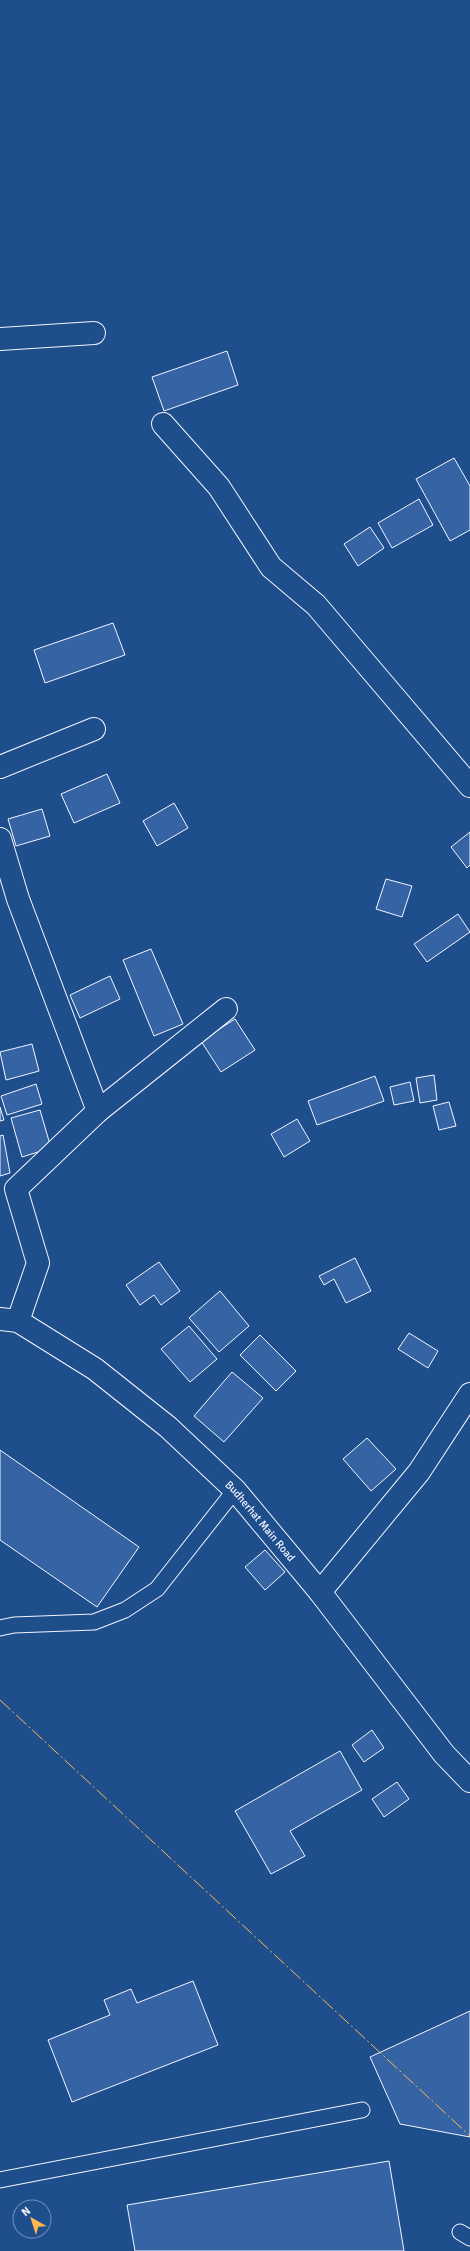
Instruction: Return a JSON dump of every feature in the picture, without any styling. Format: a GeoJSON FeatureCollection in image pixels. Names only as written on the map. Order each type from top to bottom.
{"type":"FeatureCollection","features":[{"type":"Feature","properties":{"kind":"street"},"geometry":{"type":"LineString","coordinates":[[0,338],[94,333]]}},
{"type":"Feature","properties":{"kind":"street"},"geometry":{"type":"LineString","coordinates":[[164,424],[219,487],[271,567],[316,605],[470,786]]}},
{"type":"Feature","properties":{"kind":"street"},"geometry":{"type":"LineString","coordinates":[[0,767],[94,729]]}},
{"type":"Feature","properties":{"kind":"street"},"geometry":{"type":"LineString","coordinates":[[0,839],[18,899],[98,1111]]}},
{"type":"Feature","properties":{"kind":"street"},"geometry":{"type":"LineString","coordinates":[[9,1320],[38,1263],[16,1190],[98,1111],[226,1009]]}},
{"type":"Feature","properties":{"kind":"street","name":"Budherhat Main Road"},"geometry":{"type":"LineString","coordinates":[[9,1320],[95,1369],[168,1426],[235,1490],[320,1592],[444,1754],[469,1777]]}},
{"type":"Feature","properties":{"kind":"street"},"geometry":{"type":"LineString","coordinates":[[320,1592],[419,1472],[470,1394]]}},
{"type":"Feature","properties":{"kind":"lane"},"geometry":{"type":"LineString","coordinates":[[0,1628],[14,1625],[94,1622],[124,1610],[157,1589],[235,1490]]}},
{"type":"Feature","properties":{"kind":"lane"},"geometry":{"type":"LineString","coordinates":[[0,2180],[362,2110]]}},
{"type":"Feature","properties":{"kind":"building"},"geometry":{"type":"Polygon","coordinates":[[[227,351],[238,385],[164,411],[152,377],[227,351]]]}},
{"type":"Feature","properties":{"kind":"building"},"geometry":{"type":"Polygon","coordinates":[[[454,458],[470,486],[470,530],[450,541],[416,479],[454,458]]]}},
{"type":"Feature","properties":{"kind":"building"},"geometry":{"type":"Polygon","coordinates":[[[419,499],[433,525],[392,548],[378,523],[419,499]]]}},
{"type":"Feature","properties":{"kind":"building"},"geometry":{"type":"Polygon","coordinates":[[[370,527],[384,548],[358,566],[344,544],[370,527]]]}},
{"type":"Feature","properties":{"kind":"building"},"geometry":{"type":"Polygon","coordinates":[[[113,623],[125,655],[45,683],[34,650],[113,623]]]}},
{"type":"Feature","properties":{"kind":"building"},"geometry":{"type":"Polygon","coordinates":[[[107,774],[120,803],[74,823],[61,794],[107,774]]]}},
{"type":"Feature","properties":{"kind":"building"},"geometry":{"type":"Polygon","coordinates":[[[174,803],[188,828],[157,846],[143,821],[174,803]]]}},
{"type":"Feature","properties":{"kind":"building"},"geometry":{"type":"Polygon","coordinates":[[[42,809],[50,836],[16,846],[8,819],[42,809]]]}},
{"type":"Feature","properties":{"kind":"building"},"geometry":{"type":"Polygon","coordinates":[[[470,832],[470,865],[467,868],[451,847],[470,832]]]}},
{"type":"Feature","properties":{"kind":"building"},"geometry":{"type":"Polygon","coordinates":[[[386,879],[412,886],[402,917],[376,909],[386,879]]]}},
{"type":"Feature","properties":{"kind":"building"},"geometry":{"type":"Polygon","coordinates":[[[458,914],[470,932],[427,962],[414,944],[458,914]]]}},
{"type":"Feature","properties":{"kind":"building"},"geometry":{"type":"Polygon","coordinates":[[[151,949],[183,1024],[154,1036],[123,960],[151,949]]]}},
{"type":"Feature","properties":{"kind":"building"},"geometry":{"type":"Polygon","coordinates":[[[110,976],[120,999],[80,1018],[70,995],[110,976]]]}},
{"type":"Feature","properties":{"kind":"building"},"geometry":{"type":"Polygon","coordinates":[[[235,1019],[255,1050],[221,1072],[201,1041],[235,1019]]]}},
{"type":"Feature","properties":{"kind":"building"},"geometry":{"type":"Polygon","coordinates":[[[32,1044],[39,1071],[6,1080],[0,1052],[32,1044]]]}},
{"type":"Feature","properties":{"kind":"building"},"geometry":{"type":"Polygon","coordinates":[[[434,1075],[437,1100],[420,1103],[416,1078],[434,1075]]]}},
{"type":"Feature","properties":{"kind":"building"},"geometry":{"type":"Polygon","coordinates":[[[375,1076],[384,1101],[317,1125],[308,1101],[375,1076]]]}},
{"type":"Feature","properties":{"kind":"building"},"geometry":{"type":"Polygon","coordinates":[[[410,1082],[414,1101],[394,1105],[390,1087],[410,1082]]]}},
{"type":"Feature","properties":{"kind":"building"},"geometry":{"type":"Polygon","coordinates":[[[36,1084],[42,1104],[7,1115],[1,1096],[36,1084]]]}},
{"type":"Feature","properties":{"kind":"building"},"geometry":{"type":"Polygon","coordinates":[[[449,1102],[456,1126],[439,1130],[433,1106],[449,1102]]]}},
{"type":"Feature","properties":{"kind":"building"},"geometry":{"type":"Polygon","coordinates":[[[0,1107],[4,1120],[0,1121],[0,1107]]]}},
{"type":"Feature","properties":{"kind":"building"},"geometry":{"type":"Polygon","coordinates":[[[40,1110],[51,1148],[22,1157],[11,1118],[40,1110]]]}},
{"type":"Feature","properties":{"kind":"building"},"geometry":{"type":"Polygon","coordinates":[[[297,1119],[310,1141],[284,1157],[271,1134],[297,1119]]]}},
{"type":"Feature","properties":{"kind":"building"},"geometry":{"type":"Polygon","coordinates":[[[3,1135],[10,1173],[0,1176],[0,1136],[3,1135]]]}},
{"type":"Feature","properties":{"kind":"building"},"geometry":{"type":"Polygon","coordinates":[[[355,1258],[371,1291],[346,1303],[334,1279],[324,1285],[319,1276],[355,1258]]]}},
{"type":"Feature","properties":{"kind":"building"},"geometry":{"type":"Polygon","coordinates":[[[159,1262],[180,1291],[161,1305],[154,1295],[140,1305],[126,1285],[159,1262]]]}},
{"type":"Feature","properties":{"kind":"building"},"geometry":{"type":"Polygon","coordinates":[[[220,1291],[249,1326],[219,1352],[189,1318],[220,1291]]]}},
{"type":"Feature","properties":{"kind":"building"},"geometry":{"type":"Polygon","coordinates":[[[189,1326],[217,1359],[190,1382],[161,1349],[189,1326]]]}},
{"type":"Feature","properties":{"kind":"building"},"geometry":{"type":"Polygon","coordinates":[[[409,1333],[438,1351],[428,1368],[398,1349],[409,1333]]]}},
{"type":"Feature","properties":{"kind":"building"},"geometry":{"type":"Polygon","coordinates":[[[260,1335],[296,1371],[276,1391],[240,1355],[260,1335]]]}},
{"type":"Feature","properties":{"kind":"building"},"geometry":{"type":"Polygon","coordinates":[[[232,1372],[263,1398],[224,1442],[194,1416],[232,1372]]]}},
{"type":"Feature","properties":{"kind":"building"},"geometry":{"type":"Polygon","coordinates":[[[367,1438],[396,1469],[371,1491],[343,1459],[367,1438]]]}},
{"type":"Feature","properties":{"kind":"building"},"geometry":{"type":"Polygon","coordinates":[[[0,1450],[139,1547],[97,1607],[0,1540],[0,1450]]]}},
{"type":"Feature","properties":{"kind":"building"},"geometry":{"type":"Polygon","coordinates":[[[265,1550],[285,1572],[265,1590],[245,1567],[265,1550]]]}},
{"type":"Feature","properties":{"kind":"building"},"geometry":{"type":"Polygon","coordinates":[[[372,1730],[384,1748],[364,1762],[352,1745],[372,1730]]]}},
{"type":"Feature","properties":{"kind":"building"},"geometry":{"type":"Polygon","coordinates":[[[340,1751],[362,1790],[290,1831],[305,1856],[271,1874],[235,1811],[340,1751]]]}},
{"type":"Feature","properties":{"kind":"building"},"geometry":{"type":"Polygon","coordinates":[[[397,1782],[409,1799],[384,1817],[372,1799],[397,1782]]]}},
{"type":"Feature","properties":{"kind":"building"},"geometry":{"type":"Polygon","coordinates":[[[193,1981],[218,2045],[72,2102],[48,2040],[110,2015],[104,2000],[131,1989],[137,2003],[193,1981]]]}},
{"type":"Feature","properties":{"kind":"building"},"geometry":{"type":"Polygon","coordinates":[[[470,2011],[470,2137],[400,2124],[370,2057],[470,2011]]]}},
{"type":"Feature","properties":{"kind":"building"},"geometry":{"type":"Polygon","coordinates":[[[389,2161],[404,2251],[135,2251],[127,2205],[389,2161]]]}},
{"type":"Feature","properties":{"kind":"power"},"geometry":{"type":"LineString","coordinates":[[0,1700],[470,2136]]}}]}
